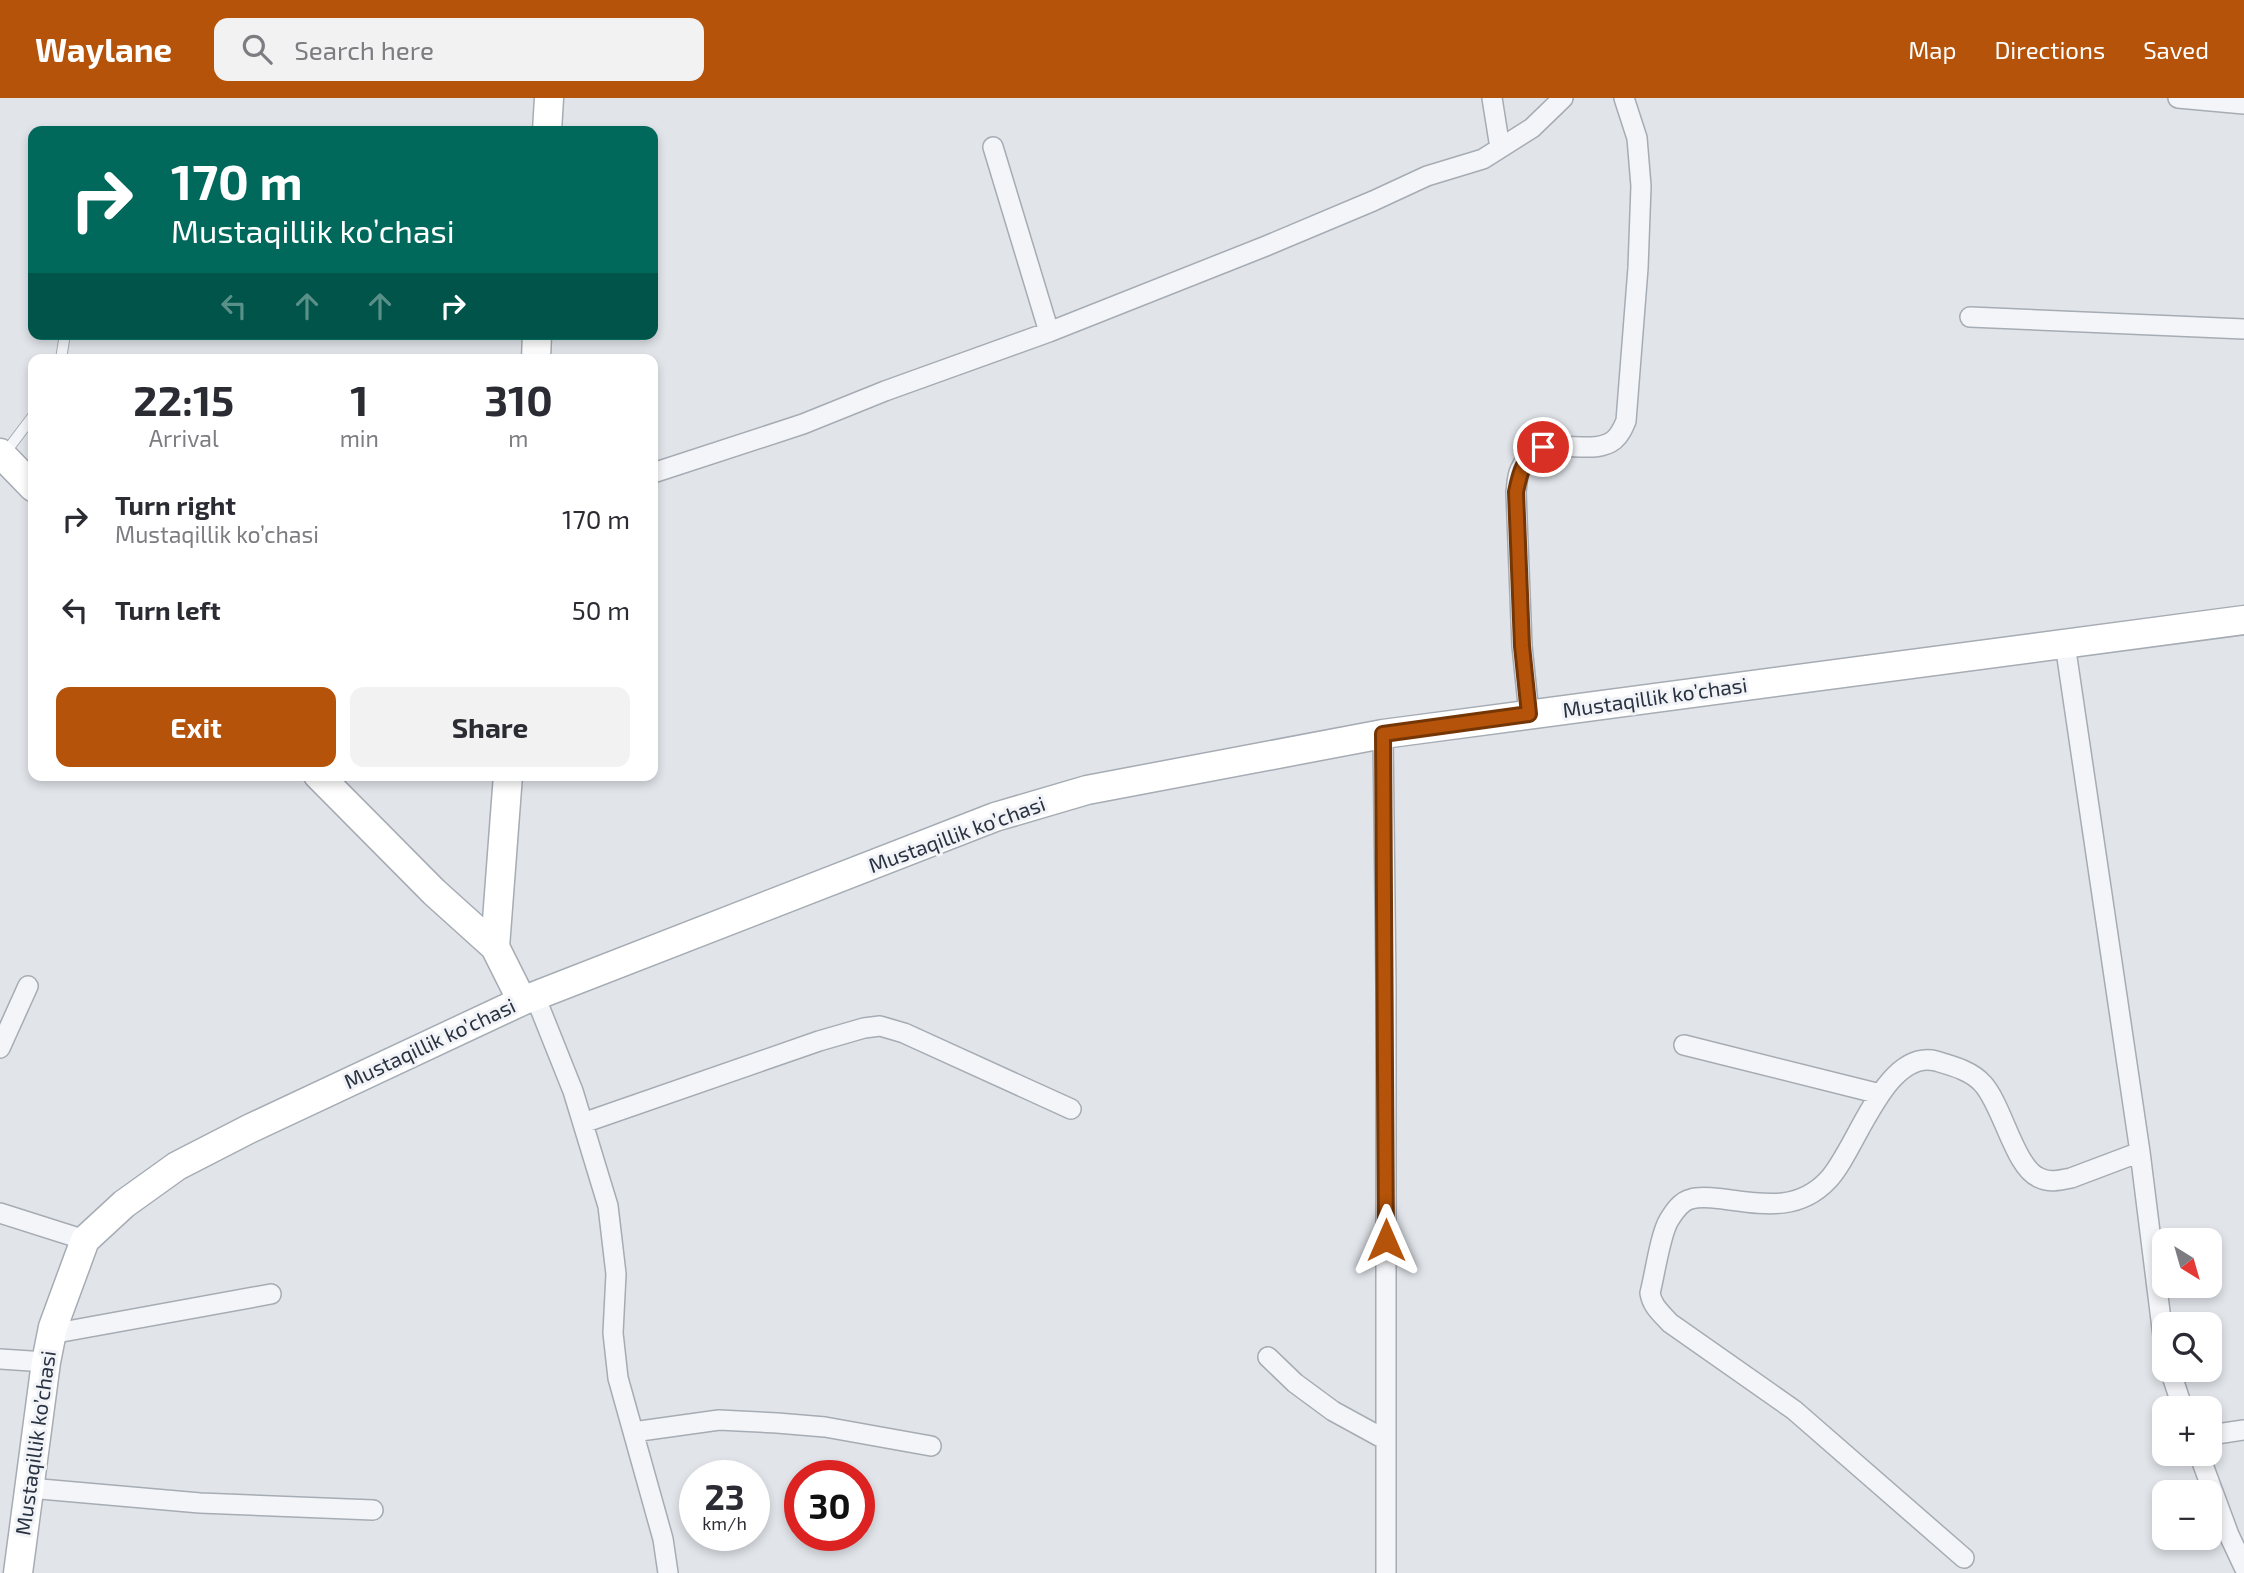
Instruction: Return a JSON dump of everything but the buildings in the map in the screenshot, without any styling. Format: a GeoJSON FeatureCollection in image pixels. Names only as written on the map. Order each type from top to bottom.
{"type":"FeatureCollection","features":[{"type":"Feature","properties":{"kind":"main road"},"geometry":{"type":"LineString","coordinates":[[547,126],[549,98]]}},
{"type":"Feature","properties":{"kind":"main road"},"geometry":{"type":"LineString","coordinates":[[1,454],[28,481]]}},
{"type":"Feature","properties":{"kind":"main road","name":"Mustaqillik ko’chasi"},"geometry":{"type":"LineString","coordinates":[[18,1573],[51,1334],[85,1240],[124,1204],[177,1166],[249,1129],[529,999],[995,817],[1087,789],[1383,734],[2244,620]]}},
{"type":"Feature","properties":{"kind":"main road"},"geometry":{"type":"LineString","coordinates":[[324,781],[434,892],[495,947],[529,999]]}},
{"type":"Feature","properties":{"kind":"main road"},"geometry":{"type":"LineString","coordinates":[[495,947],[508,781]]}},
{"type":"Feature","properties":{"kind":"street"},"geometry":{"type":"LineString","coordinates":[[1492,98],[1500,148]]}},
{"type":"Feature","properties":{"kind":"street"},"geometry":{"type":"LineString","coordinates":[[658,471],[803,424],[885,391],[1049,332],[1326,221],[1427,176],[1483,159],[1532,128],[1563,98]]}},
{"type":"Feature","properties":{"kind":"street"},"geometry":{"type":"LineString","coordinates":[[1529,714],[1522,646],[1516,492],[1520,471],[1528,458],[1543,447],[1604,445],[1614,440],[1626,421],[1638,268],[1641,186],[1637,138],[1624,98]]}},
{"type":"Feature","properties":{"kind":"street"},"geometry":{"type":"LineString","coordinates":[[2178,98],[2244,104]]}},
{"type":"Feature","properties":{"kind":"street"},"geometry":{"type":"LineString","coordinates":[[993,147],[1049,332]]}},
{"type":"Feature","properties":{"kind":"street"},"geometry":{"type":"LineString","coordinates":[[1970,317],[2244,329]]}},
{"type":"Feature","properties":{"kind":"street"},"geometry":{"type":"LineString","coordinates":[[2065,644],[2140,1152],[2160,1312]]}},
{"type":"Feature","properties":{"kind":"street"},"geometry":{"type":"LineString","coordinates":[[1383,734],[1386,971],[1386,1573]]}},
{"type":"Feature","properties":{"kind":"street"},"geometry":{"type":"LineString","coordinates":[[0,1048],[28,986]]}},
{"type":"Feature","properties":{"kind":"street"},"geometry":{"type":"LineString","coordinates":[[529,999],[573,1091],[608,1206],[616,1274],[613,1333],[618,1378],[663,1539],[668,1573]]}},
{"type":"Feature","properties":{"kind":"street"},"geometry":{"type":"LineString","coordinates":[[583,1123],[819,1041],[880,1026],[904,1033],[1071,1109]]}},
{"type":"Feature","properties":{"kind":"street"},"geometry":{"type":"LineString","coordinates":[[1684,1045],[1880,1094]]}},
{"type":"Feature","properties":{"kind":"street"},"geometry":{"type":"LineString","coordinates":[[1964,1558],[1794,1410],[1670,1323],[1652,1302],[1650,1293],[1667,1223],[1679,1206],[1689,1199],[1708,1198],[1763,1204],[1792,1203],[1809,1195],[1828,1181],[1846,1156],[1880,1094],[1899,1071],[1917,1061],[1932,1060],[1967,1072],[1982,1082],[1993,1098],[2027,1169],[2041,1179],[2071,1178],[2140,1152]]}},
{"type":"Feature","properties":{"kind":"street"},"geometry":{"type":"LineString","coordinates":[[0,1213],[85,1240]]}},
{"type":"Feature","properties":{"kind":"street"},"geometry":{"type":"LineString","coordinates":[[51,1334],[271,1294]]}},
{"type":"Feature","properties":{"kind":"street"},"geometry":{"type":"LineString","coordinates":[[1268,1357],[1295,1383],[1333,1411],[1386,1440]]}},
{"type":"Feature","properties":{"kind":"street"},"geometry":{"type":"LineString","coordinates":[[0,1359],[46,1362]]}},
{"type":"Feature","properties":{"kind":"street"},"geometry":{"type":"LineString","coordinates":[[634,1432],[719,1420],[825,1427],[931,1446]]}},
{"type":"Feature","properties":{"kind":"street"},"geometry":{"type":"LineString","coordinates":[[2222,1434],[2244,1430]]}},
{"type":"Feature","properties":{"kind":"street"},"geometry":{"type":"LineString","coordinates":[[2203,1466],[2244,1567]]}},
{"type":"Feature","properties":{"kind":"street"},"geometry":{"type":"LineString","coordinates":[[29,1488],[200,1503],[373,1510]]}},
{"type":"Feature","properties":{"kind":"lane"},"geometry":{"type":"LineString","coordinates":[[1,454],[28,421]]}},
{"type":"Feature","properties":{"kind":"route"},"geometry":{"type":"LineString","coordinates":[[1386,1240],[1383,734],[1529,714],[1522,646],[1516,492],[1520,471],[1528,458],[1543,447]]}}]}
